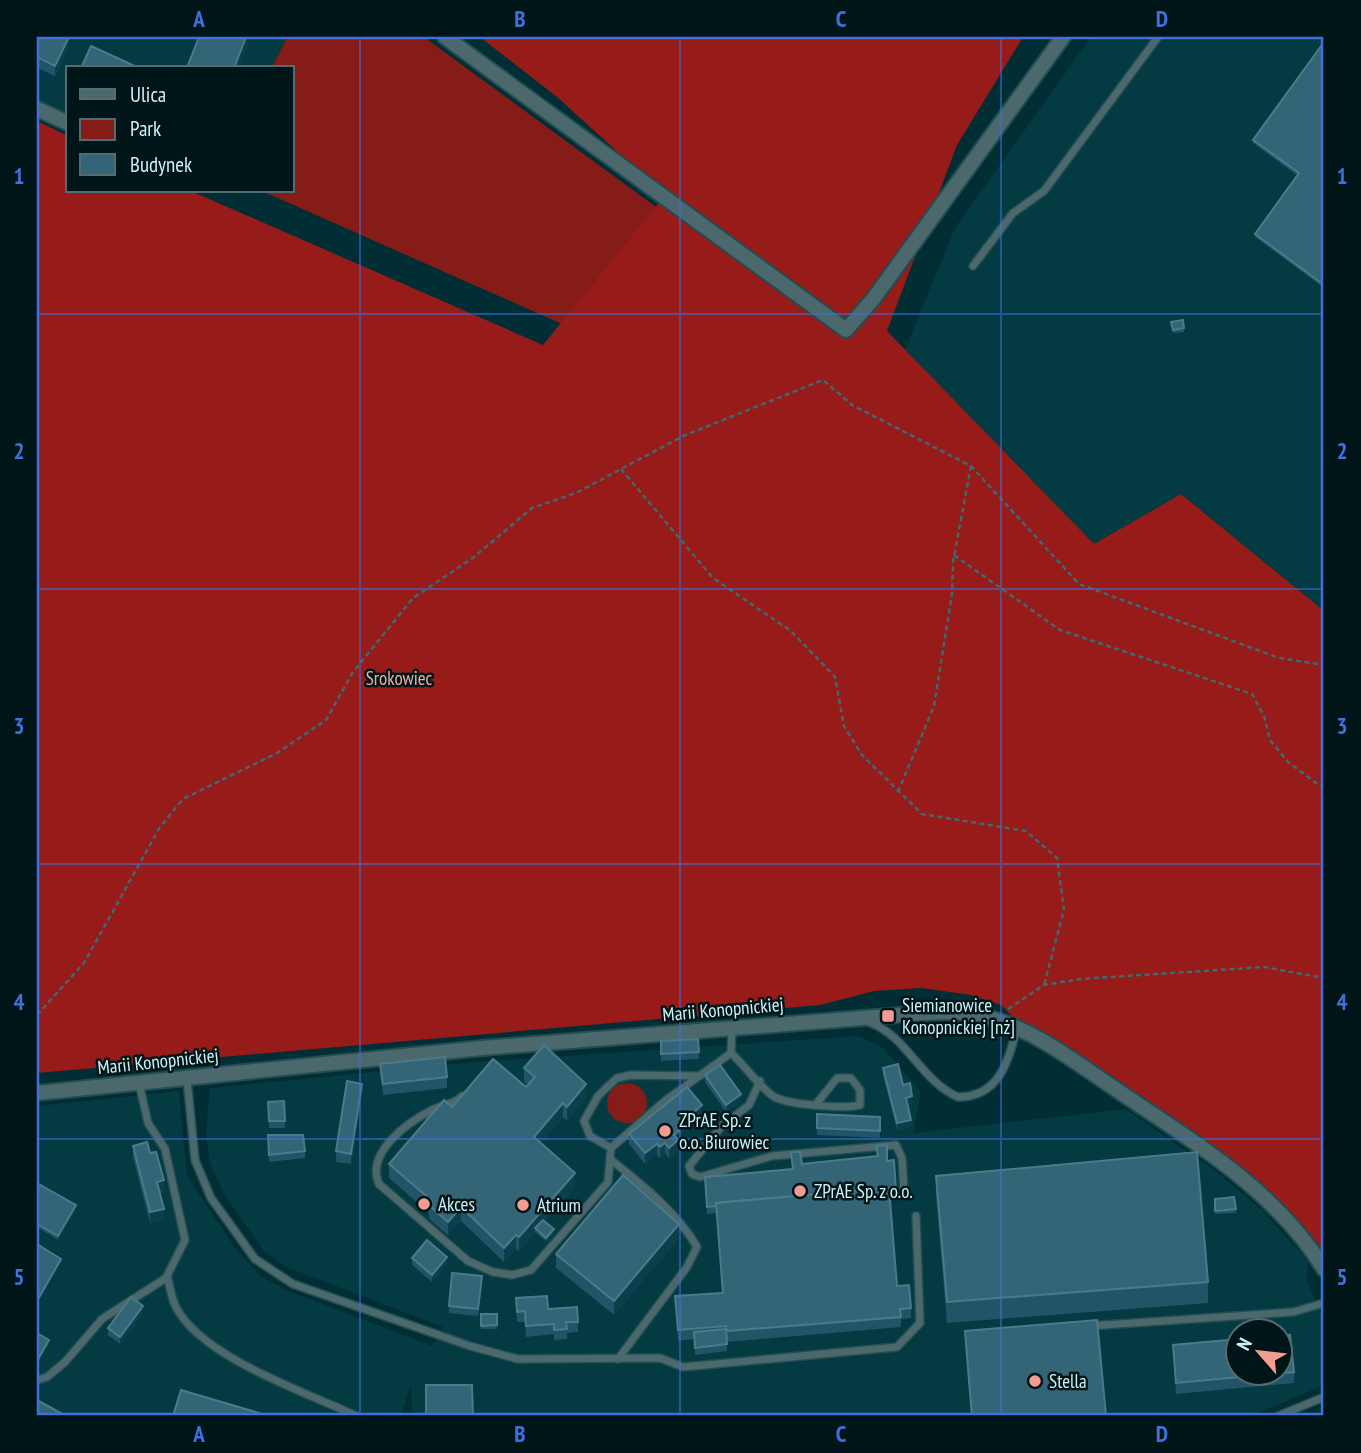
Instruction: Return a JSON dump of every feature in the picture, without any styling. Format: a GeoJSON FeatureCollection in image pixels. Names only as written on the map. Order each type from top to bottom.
{"type":"FeatureCollection","features":[{"type":"Feature","properties":{"kind":"street"},"geometry":{"type":"LineString","coordinates":[[445,37],[846,330],[874,298],[1063,37]]}},
{"type":"Feature","properties":{"kind":"street"},"geometry":{"type":"LineString","coordinates":[[37,109],[66,122]]}},
{"type":"Feature","properties":{"kind":"street","name":"Marii Konopnickiej"},"geometry":{"type":"LineString","coordinates":[[37,1093],[482,1048],[948,1012],[994,1019],[1054,1048],[1228,1166],[1271,1203],[1309,1245],[1324,1269]]}},
{"type":"Feature","properties":{"kind":"lane"},"geometry":{"type":"LineString","coordinates":[[973,266],[1013,214],[1044,191],[1158,37]]}},
{"type":"Feature","properties":{"kind":"lane"},"geometry":{"type":"LineString","coordinates":[[859,1018],[879,1025],[892,1035],[936,1083],[958,1097],[984,1093],[993,1085],[1008,1060],[1017,1028]]}},
{"type":"Feature","properties":{"kind":"lane"},"geometry":{"type":"LineString","coordinates":[[732,1028],[731,1053],[772,1095],[787,1101],[848,1108],[860,1105],[860,1090],[851,1078],[837,1078],[817,1103]]}},
{"type":"Feature","properties":{"kind":"lane"},"geometry":{"type":"LineString","coordinates":[[465,1093],[458,1101],[429,1111],[403,1130],[378,1157],[376,1168],[379,1184],[467,1261],[493,1272],[512,1275],[531,1270],[608,1182],[611,1148],[666,1100],[731,1053]]}},
{"type":"Feature","properties":{"kind":"lane"},"geometry":{"type":"LineString","coordinates":[[611,1148],[590,1136],[583,1121],[607,1084],[631,1075],[701,1076]]}},
{"type":"Feature","properties":{"kind":"lane"},"geometry":{"type":"LineString","coordinates":[[187,1078],[195,1160],[211,1198],[256,1259],[293,1284],[470,1346],[518,1359],[660,1358],[683,1367],[897,1347],[920,1323],[916,1216]]}},
{"type":"Feature","properties":{"kind":"lane"},"geometry":{"type":"LineString","coordinates":[[761,1081],[749,1105],[722,1126],[701,1148],[689,1166],[692,1174],[700,1177],[772,1156],[896,1145],[902,1158],[904,1192]]}},
{"type":"Feature","properties":{"kind":"lane"},"geometry":{"type":"LineString","coordinates":[[37,1380],[47,1377],[65,1362],[102,1319],[167,1276],[185,1240],[165,1149],[148,1123],[144,1094],[139,1082]]}},
{"type":"Feature","properties":{"kind":"lane"},"geometry":{"type":"LineString","coordinates":[[610,1159],[644,1186],[688,1232],[697,1247],[687,1267],[618,1359]]}},
{"type":"Feature","properties":{"kind":"lane"},"geometry":{"type":"LineString","coordinates":[[167,1276],[176,1307],[200,1336],[233,1359],[357,1416]]}},
{"type":"Feature","properties":{"kind":"lane"},"geometry":{"type":"LineString","coordinates":[[1072,1327],[1293,1312],[1324,1303]]}},
{"type":"Feature","properties":{"kind":"lane"},"geometry":{"type":"LineString","coordinates":[[1278,1416],[1324,1397]]}},
{"type":"Feature","properties":{"kind":"path"},"geometry":{"type":"LineString","coordinates":[[37,1015],[84,963],[160,827],[183,799],[277,753],[326,720],[353,673],[413,598],[474,557],[532,508],[576,493],[683,436],[823,380],[852,405],[971,466],[1079,584],[1279,658],[1324,665]]}},
{"type":"Feature","properties":{"kind":"path"},"geometry":{"type":"LineString","coordinates":[[898,792],[934,706],[952,594],[954,555],[971,466]]}},
{"type":"Feature","properties":{"kind":"path"},"geometry":{"type":"LineString","coordinates":[[621,469],[713,578],[791,631],[835,677],[844,726],[862,755],[922,814],[1026,831],[1058,858],[1064,910],[1044,985]]}},
{"type":"Feature","properties":{"kind":"path"},"geometry":{"type":"LineString","coordinates":[[954,555],[1060,630],[1252,694],[1264,716],[1270,740],[1288,762],[1324,789]]}},
{"type":"Feature","properties":{"kind":"path"},"geometry":{"type":"LineString","coordinates":[[994,1019],[1044,985],[1080,979],[1264,967],[1324,978]]}},
{"type":"Feature","properties":{"kind":"shaded area"},"geometry":{"type":"Polygon","coordinates":[[[37,37],[287,37],[273,66],[66,66],[66,117],[37,104],[37,37]]]}},
{"type":"Feature","properties":{"kind":"shaded area"},"geometry":{"type":"Polygon","coordinates":[[[1091,37],[1324,37],[1324,611],[1181,494],[1094,544],[905,350],[955,228],[1091,37]]]}},
{"type":"Feature","properties":{"kind":"shaded area"},"geometry":{"type":"Polygon","coordinates":[[[859,1036],[883,1048],[921,1092],[913,1133],[1126,1109],[1217,1172],[1262,1210],[1308,1261],[1307,1282],[1324,1320],[1324,1385],[1251,1416],[412,1416],[411,1384],[401,1416],[37,1416],[37,1106],[179,1091],[187,1176],[236,1249],[261,1276],[286,1290],[432,1346],[443,1327],[286,1267],[264,1251],[224,1194],[210,1164],[206,1133],[210,1088],[475,1062],[859,1036]]]}},
{"type":"Feature","properties":{"kind":"green space"},"geometry":{"type":"Polygon","coordinates":[[[287,37],[424,37],[656,207],[562,324],[264,192],[294,192],[294,66],[273,66],[287,37]]]}},
{"type":"Feature","properties":{"kind":"green space","name":"Srokowiec"},"geometry":{"type":"Polygon","coordinates":[[[480,37],[1023,37],[957,145],[887,331],[1094,544],[1181,494],[1324,611],[1324,1250],[1244,1179],[1027,1031],[1001,1005],[971,995],[921,988],[874,991],[820,1005],[37,1073],[37,121],[66,135],[66,192],[193,192],[543,345],[665,195],[557,97],[480,37]]]}},
{"type":"Feature","properties":{"kind":"green space"},"geometry":{"type":"Polygon","coordinates":[[[627,1083],[641,1089],[647,1103],[641,1117],[627,1123],[613,1117],[607,1103],[613,1089],[627,1083]]]}},
{"type":"Feature","properties":{"kind":"building"},"geometry":{"type":"Polygon","coordinates":[[[37,37],[68,39],[55,66],[37,57],[37,37]]]}},
{"type":"Feature","properties":{"kind":"building"},"geometry":{"type":"Polygon","coordinates":[[[199,37],[246,37],[235,66],[188,65],[199,37]]]}},
{"type":"Feature","properties":{"kind":"building"},"geometry":{"type":"Polygon","coordinates":[[[1324,42],[1324,285],[1255,234],[1299,173],[1253,140],[1324,42]]]}},
{"type":"Feature","properties":{"kind":"building"},"geometry":{"type":"Polygon","coordinates":[[[91,46],[135,66],[82,66],[91,46]]]}},
{"type":"Feature","properties":{"kind":"building"},"geometry":{"type":"Polygon","coordinates":[[[1183,320],[1184,328],[1173,330],[1171,322],[1183,320]]]}},
{"type":"Feature","properties":{"kind":"building"},"geometry":{"type":"Polygon","coordinates":[[[698,1039],[699,1052],[661,1054],[661,1041],[698,1039]]]}},
{"type":"Feature","properties":{"kind":"building"},"geometry":{"type":"Polygon","coordinates":[[[544,1045],[586,1084],[567,1107],[563,1103],[534,1137],[575,1173],[519,1237],[516,1235],[504,1248],[461,1207],[448,1222],[429,1205],[432,1201],[389,1164],[444,1100],[452,1107],[493,1059],[526,1087],[535,1077],[524,1068],[544,1045]]]}},
{"type":"Feature","properties":{"kind":"building"},"geometry":{"type":"Polygon","coordinates":[[[445,1057],[447,1077],[383,1084],[380,1064],[445,1057]]]}},
{"type":"Feature","properties":{"kind":"building"},"geometry":{"type":"Polygon","coordinates":[[[898,1064],[903,1085],[910,1083],[912,1096],[906,1098],[911,1120],[897,1123],[883,1068],[898,1064]]]}},
{"type":"Feature","properties":{"kind":"building"},"geometry":{"type":"Polygon","coordinates":[[[720,1065],[741,1094],[726,1105],[705,1075],[720,1065]]]}},
{"type":"Feature","properties":{"kind":"building"},"geometry":{"type":"Polygon","coordinates":[[[347,1081],[362,1084],[351,1154],[336,1151],[347,1081]]]}},
{"type":"Feature","properties":{"kind":"building","name":"ZPrAE Sp. z o.o. Biurowiec"},"geometry":{"type":"Polygon","coordinates":[[[687,1087],[702,1105],[677,1127],[679,1131],[674,1135],[678,1140],[669,1148],[665,1143],[660,1147],[657,1144],[645,1153],[629,1134],[687,1087]]]}},
{"type":"Feature","properties":{"kind":"building"},"geometry":{"type":"Polygon","coordinates":[[[284,1101],[285,1121],[269,1121],[268,1102],[284,1101]]]}},
{"type":"Feature","properties":{"kind":"building"},"geometry":{"type":"Polygon","coordinates":[[[817,1114],[880,1117],[880,1131],[817,1128],[817,1114]]]}},
{"type":"Feature","properties":{"kind":"building"},"geometry":{"type":"Polygon","coordinates":[[[268,1135],[303,1135],[305,1151],[269,1155],[268,1135]]]}},
{"type":"Feature","properties":{"kind":"building"},"geometry":{"type":"Polygon","coordinates":[[[147,1142],[150,1153],[156,1152],[164,1180],[157,1182],[164,1209],[150,1212],[133,1146],[147,1142]]]}},
{"type":"Feature","properties":{"kind":"building","name":"ZPrAE Sp. z o.o."},"geometry":{"type":"Polygon","coordinates":[[[887,1145],[887,1161],[894,1160],[896,1191],[889,1191],[889,1188],[716,1203],[717,1206],[707,1207],[705,1177],[793,1169],[791,1152],[800,1152],[802,1164],[878,1156],[876,1146],[887,1145]]]}},
{"type":"Feature","properties":{"kind":"building"},"geometry":{"type":"Polygon","coordinates":[[[1197,1152],[1208,1282],[947,1302],[936,1176],[1197,1152]]]}},
{"type":"Feature","properties":{"kind":"building"},"geometry":{"type":"Polygon","coordinates":[[[623,1175],[679,1224],[614,1301],[556,1254],[623,1175]]]}},
{"type":"Feature","properties":{"kind":"building"},"geometry":{"type":"Polygon","coordinates":[[[37,1183],[76,1205],[58,1236],[37,1224],[37,1183]]]}},
{"type":"Feature","properties":{"kind":"building"},"geometry":{"type":"Polygon","coordinates":[[[889,1188],[897,1286],[909,1285],[911,1308],[900,1309],[901,1317],[727,1331],[726,1326],[678,1330],[675,1296],[723,1293],[716,1203],[889,1188]]]}},
{"type":"Feature","properties":{"kind":"building"},"geometry":{"type":"Polygon","coordinates":[[[1234,1197],[1236,1209],[1215,1211],[1215,1199],[1234,1197]]]}},
{"type":"Feature","properties":{"kind":"building"},"geometry":{"type":"Polygon","coordinates":[[[543,1220],[554,1229],[546,1238],[535,1228],[543,1220]]]}},
{"type":"Feature","properties":{"kind":"building"},"geometry":{"type":"Polygon","coordinates":[[[427,1240],[447,1257],[432,1275],[412,1258],[427,1240]]]}},
{"type":"Feature","properties":{"kind":"building"},"geometry":{"type":"Polygon","coordinates":[[[37,1244],[61,1259],[37,1301],[37,1244]]]}},
{"type":"Feature","properties":{"kind":"building"},"geometry":{"type":"Polygon","coordinates":[[[452,1273],[482,1276],[478,1309],[449,1306],[452,1273]]]}},
{"type":"Feature","properties":{"kind":"building"},"geometry":{"type":"Polygon","coordinates":[[[547,1296],[548,1309],[577,1307],[578,1322],[566,1322],[567,1329],[554,1330],[554,1324],[526,1326],[525,1311],[517,1312],[516,1298],[547,1296]]]}},
{"type":"Feature","properties":{"kind":"building"},"geometry":{"type":"Polygon","coordinates":[[[131,1297],[143,1306],[120,1337],[108,1328],[131,1297]]]}},
{"type":"Feature","properties":{"kind":"building"},"geometry":{"type":"Polygon","coordinates":[[[481,1314],[497,1314],[497,1325],[481,1326],[481,1314]]]}},
{"type":"Feature","properties":{"kind":"building","name":"Stella"},"geometry":{"type":"Polygon","coordinates":[[[1097,1320],[1106,1416],[972,1416],[965,1331],[1097,1320]]]}},
{"type":"Feature","properties":{"kind":"building"},"geometry":{"type":"Polygon","coordinates":[[[726,1329],[727,1344],[695,1348],[694,1332],[726,1329]]]}},
{"type":"Feature","properties":{"kind":"building"},"geometry":{"type":"Polygon","coordinates":[[[37,1333],[49,1340],[37,1361],[37,1333]]]}},
{"type":"Feature","properties":{"kind":"building"},"geometry":{"type":"Polygon","coordinates":[[[1224,1340],[1224,1379],[1176,1383],[1173,1345],[1224,1340]]]}},
{"type":"Feature","properties":{"kind":"building"},"geometry":{"type":"Polygon","coordinates":[[[426,1385],[472,1385],[473,1416],[426,1416],[426,1385]]]}},
{"type":"Feature","properties":{"kind":"building"},"geometry":{"type":"Polygon","coordinates":[[[181,1390],[269,1416],[173,1416],[181,1390]]]}},
{"type":"Feature","properties":{"kind":"building"},"geometry":{"type":"Polygon","coordinates":[[[37,1400],[66,1416],[37,1416],[37,1400]]]}},
{"type":"Feature","properties":{"kind":"place","name":"Siemianowice Konopnickiej [nż]"},"geometry":{"type":"Point","coordinates":[888,1016]}},
{"type":"Feature","properties":{"kind":"place","name":"ZPrAE Sp. z o.o. Biurowiec"},"geometry":{"type":"Point","coordinates":[665,1131]}},
{"type":"Feature","properties":{"kind":"place","name":"ZPrAE Sp. z o.o."},"geometry":{"type":"Point","coordinates":[800,1191]}},
{"type":"Feature","properties":{"kind":"place","name":"Akces"},"geometry":{"type":"Point","coordinates":[424,1204]}},
{"type":"Feature","properties":{"kind":"place","name":"Atrium"},"geometry":{"type":"Point","coordinates":[523,1205]}},
{"type":"Feature","properties":{"kind":"place","name":"Stella"},"geometry":{"type":"Point","coordinates":[1035,1381]}}]}
